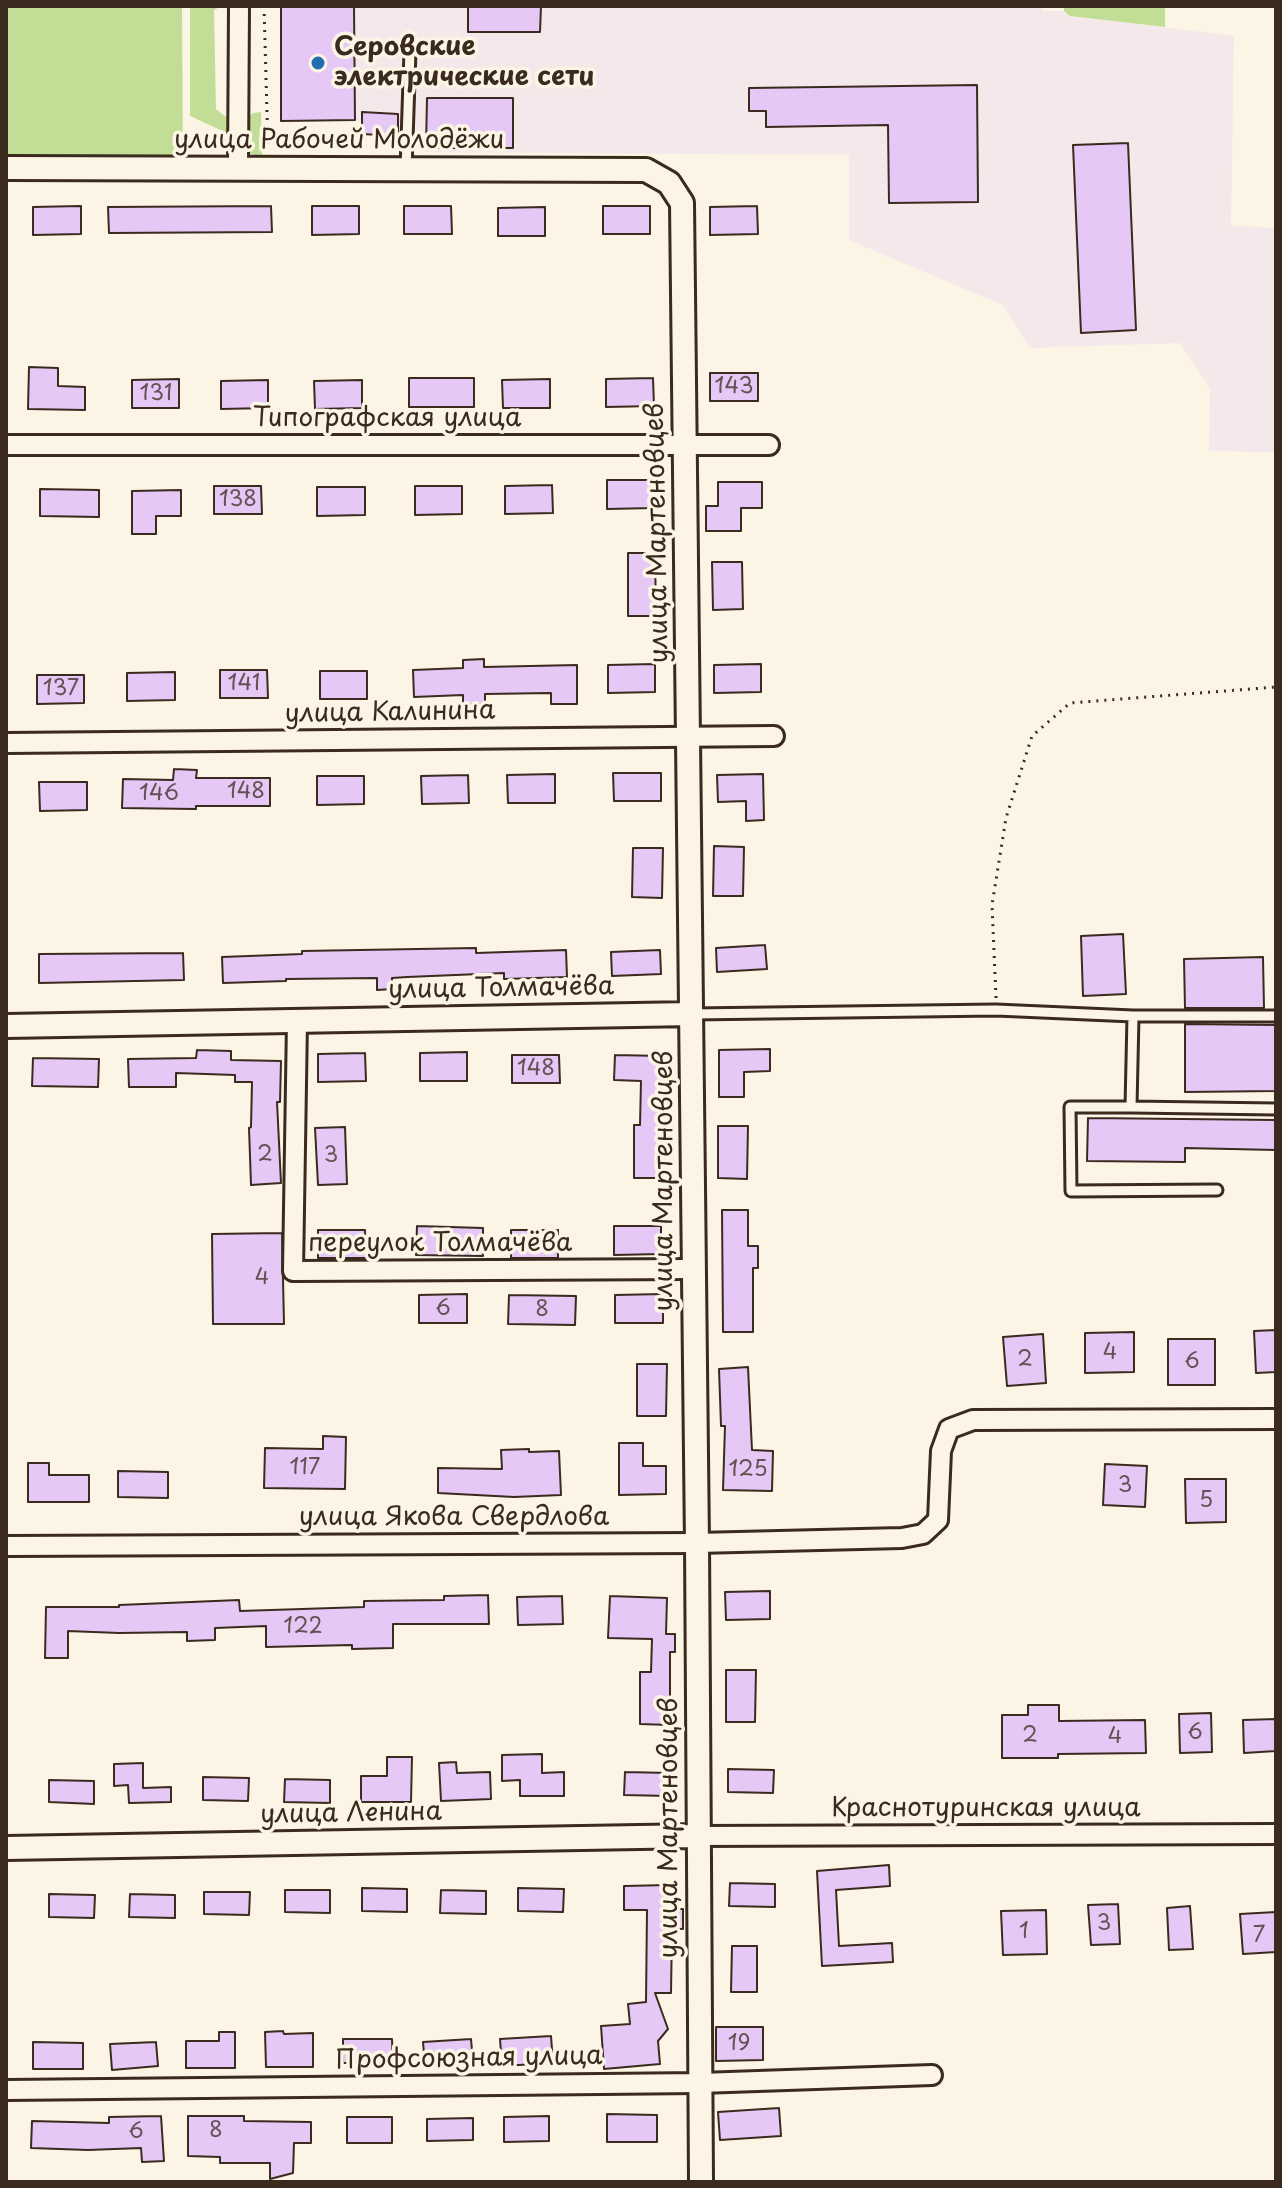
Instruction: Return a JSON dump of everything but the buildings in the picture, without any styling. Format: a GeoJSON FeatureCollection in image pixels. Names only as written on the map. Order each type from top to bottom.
{"type":"FeatureCollection","features":[{"type":"Feature","properties":{"kind":"street"},"geometry":{"type":"LineString","coordinates":[[238,169],[239,6]]}},
{"type":"Feature","properties":{"kind":"street","name":"улица Рабочей Молодёжи"},"geometry":{"type":"LineString","coordinates":[[6,168],[646,170],[669,183]]}},
{"type":"Feature","properties":{"kind":"street","name":"улица Мартеновцев"},"geometry":{"type":"LineString","coordinates":[[669,183],[682,203],[701,2182]]}},
{"type":"Feature","properties":{"kind":"street","name":"Типографская улица"},"geometry":{"type":"LineString","coordinates":[[6,445],[769,445]]}},
{"type":"Feature","properties":{"kind":"street","name":"улица Калинина"},"geometry":{"type":"LineString","coordinates":[[6,743],[774,736]]}},
{"type":"Feature","properties":{"kind":"street","name":"улица Толмачёва"},"geometry":{"type":"LineString","coordinates":[[6,1026],[692,1014]]}},
{"type":"Feature","properties":{"kind":"street","name":"переулок Толмачёва"},"geometry":{"type":"LineString","coordinates":[[297,1021],[293,1271],[694,1269]]}},
{"type":"Feature","properties":{"kind":"street","name":"улица Якова Свердлова"},"geometry":{"type":"LineString","coordinates":[[6,1546],[697,1543],[902,1538],[923,1534],[938,1520],[941,1451],[949,1429],[973,1420],[1276,1419]]}},
{"type":"Feature","properties":{"kind":"street","name":"Краснотуринская улица"},"geometry":{"type":"LineString","coordinates":[[697,1836],[1276,1834]]}},
{"type":"Feature","properties":{"kind":"street","name":"улица Ленина"},"geometry":{"type":"LineString","coordinates":[[6,1848],[697,1836]]}},
{"type":"Feature","properties":{"kind":"street","name":"Профсоюзная улица"},"geometry":{"type":"LineString","coordinates":[[6,2090],[700,2083],[932,2075]]}},
{"type":"Feature","properties":{"kind":"lane"},"geometry":{"type":"LineString","coordinates":[[406,170],[410,51]]}},
{"type":"Feature","properties":{"kind":"lane","name":"улица Толмачёва"},"geometry":{"type":"LineString","coordinates":[[692,1014],[996,1010],[1133,1016],[1276,1016]]}},
{"type":"Feature","properties":{"kind":"lane"},"geometry":{"type":"LineString","coordinates":[[1131,1107],[1133,1016]]}},
{"type":"Feature","properties":{"kind":"lane"},"geometry":{"type":"LineString","coordinates":[[1217,1190],[1071,1191],[1070,1107],[1276,1109]]}},
{"type":"Feature","properties":{"kind":"path"},"geometry":{"type":"LineString","coordinates":[[264,6],[268,169]]}},
{"type":"Feature","properties":{"kind":"path"},"geometry":{"type":"LineString","coordinates":[[996,1010],[992,905],[1006,818],[1032,736],[1070,703],[1276,687]]}},
{"type":"Feature","properties":{"kind":"shaded area"},"geometry":{"type":"Polygon","coordinates":[[[354,6],[468,6],[469,32],[540,32],[541,6],[1042,6],[1043,11],[1064,11],[1070,16],[1234,36],[1231,226],[1276,228],[1276,452],[1209,451],[1210,388],[1180,343],[1030,348],[1003,305],[849,240],[849,155],[424,152],[423,135],[362,134],[362,122],[355,120],[354,6]]]}},
{"type":"Feature","properties":{"kind":"green space"},"geometry":{"type":"Polygon","coordinates":[[[6,6],[182,6],[183,159],[6,155],[6,6]]]}},
{"type":"Feature","properties":{"kind":"green space"},"geometry":{"type":"Polygon","coordinates":[[[190,6],[222,6],[214,10],[216,109],[226,117],[229,134],[190,116],[190,6]]]}},
{"type":"Feature","properties":{"kind":"green space"},"geometry":{"type":"Polygon","coordinates":[[[1064,6],[1165,6],[1165,27],[1070,16],[1064,11],[1064,6]]]}},
{"type":"Feature","properties":{"kind":"green space"},"geometry":{"type":"Polygon","coordinates":[[[261,112],[262,160],[245,150],[245,120],[253,113],[261,112]]]}},
{"type":"Feature","properties":{"kind":"place","name":"Серовские электрические сети"},"geometry":{"type":"Point","coordinates":[318,63]}}]}
